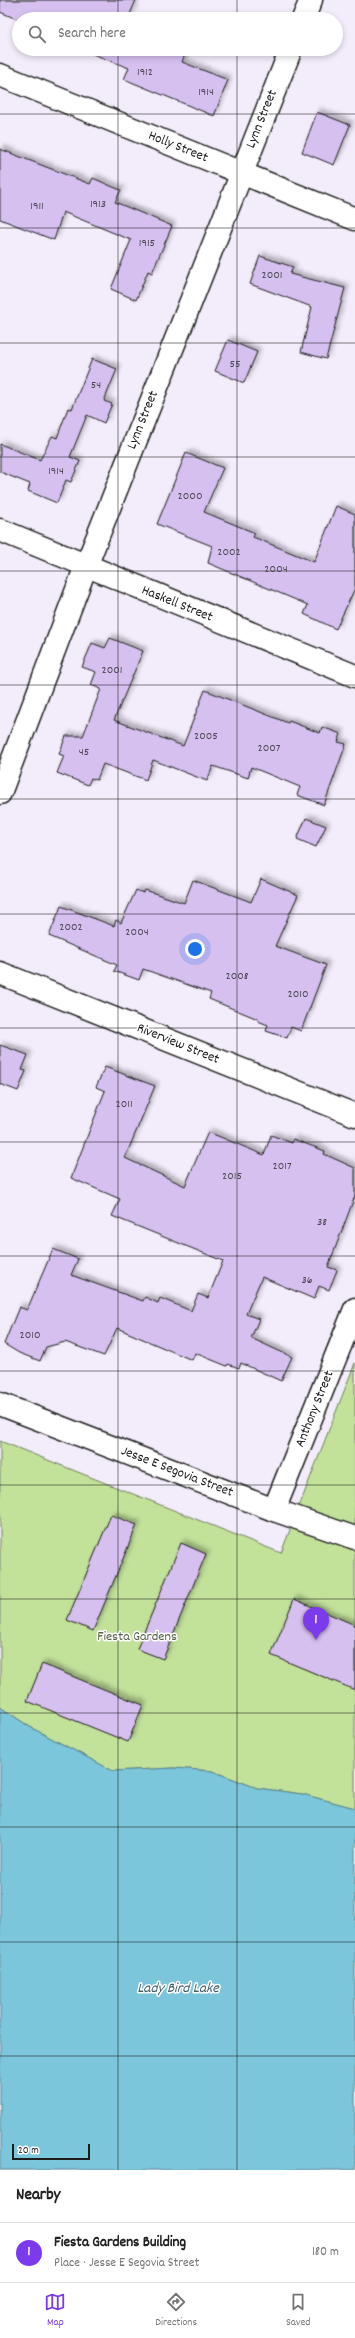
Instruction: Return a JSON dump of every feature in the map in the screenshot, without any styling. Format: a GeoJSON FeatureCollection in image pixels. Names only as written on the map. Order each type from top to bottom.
{"type":"FeatureCollection","features":[{"type":"Feature","properties":{"kind":"street"},"geometry":{"type":"LineString","coordinates":[[306,12],[311,0]]}},
{"type":"Feature","properties":{"kind":"street","name":"Lynn Street"},"geometry":{"type":"LineString","coordinates":[[0,793],[86,566],[240,172],[288,56]]}},
{"type":"Feature","properties":{"kind":"street","name":"Holly Street"},"geometry":{"type":"LineString","coordinates":[[0,75],[355,219]]}},
{"type":"Feature","properties":{"kind":"street","name":"Haskell Street"},"geometry":{"type":"LineString","coordinates":[[0,530],[355,676]]}},
{"type":"Feature","properties":{"kind":"street","name":"Riverview Street"},"geometry":{"type":"LineString","coordinates":[[0,973],[355,1115]]}},
{"type":"Feature","properties":{"kind":"street","name":"Anthony Street"},"geometry":{"type":"LineString","coordinates":[[274,1510],[355,1309]]}},
{"type":"Feature","properties":{"kind":"street","name":"Jesse E Segovia Street"},"geometry":{"type":"LineString","coordinates":[[0,1404],[274,1510],[355,1538]]}},
{"type":"Feature","properties":{"kind":"green space","name":"Fiesta Gardens"},"geometry":{"type":"Polygon","coordinates":[[[355,1363],[355,1808],[302,1794],[257,1788],[212,1771],[174,1768],[113,1771],[30,1727],[0,1707],[0,1441],[281,1553],[355,1363]]]}},
{"type":"Feature","properties":{"kind":"water","name":"Lady Bird Lake"},"geometry":{"type":"Polygon","coordinates":[[[0,1707],[30,1727],[113,1771],[174,1768],[212,1771],[257,1788],[302,1794],[355,1808],[355,2170],[0,2170],[0,1707]]]}},
{"type":"Feature","properties":{"kind":"building"},"geometry":{"type":"Polygon","coordinates":[[[0,0],[136,0],[131,12],[12,12],[12,17],[0,12],[0,0]]]}},
{"type":"Feature","properties":{"kind":"building"},"geometry":{"type":"Polygon","coordinates":[[[98,56],[184,56],[182,62],[228,80],[214,116],[124,79],[129,68],[98,56]]]}},
{"type":"Feature","properties":{"kind":"building"},"geometry":{"type":"Polygon","coordinates":[[[317,112],[350,125],[334,165],[302,152],[317,112]]]}},
{"type":"Feature","properties":{"kind":"building"},"geometry":{"type":"Polygon","coordinates":[[[0,149],[90,184],[93,178],[121,190],[115,202],[172,226],[152,273],[148,271],[136,300],[111,289],[131,240],[63,212],[54,240],[0,219],[0,149]]]}},
{"type":"Feature","properties":{"kind":"building"},"geometry":{"type":"Polygon","coordinates":[[[260,256],[293,267],[290,274],[345,288],[326,359],[301,352],[312,307],[250,284],[260,256]]]}},
{"type":"Feature","properties":{"kind":"building"},"geometry":{"type":"Polygon","coordinates":[[[228,340],[257,352],[244,383],[215,371],[228,340]]]}},
{"type":"Feature","properties":{"kind":"building"},"geometry":{"type":"Polygon","coordinates":[[[92,359],[117,369],[104,401],[112,404],[104,423],[87,415],[70,457],[80,461],[71,482],[66,480],[57,503],[28,491],[30,484],[0,472],[0,444],[40,460],[52,436],[57,438],[68,408],[72,409],[92,359]]]}},
{"type":"Feature","properties":{"kind":"building"},"geometry":{"type":"Polygon","coordinates":[[[186,453],[223,468],[204,512],[255,533],[253,537],[314,562],[336,506],[355,514],[355,588],[336,629],[304,614],[308,605],[208,563],[212,546],[157,524],[186,453]]]}},
{"type":"Feature","properties":{"kind":"building"},"geometry":{"type":"Polygon","coordinates":[[[110,638],[143,651],[114,720],[183,746],[205,690],[288,723],[289,721],[320,733],[322,727],[341,734],[338,742],[346,744],[324,805],[297,795],[300,787],[251,767],[248,778],[213,766],[207,781],[153,760],[146,780],[103,764],[97,780],[91,778],[88,785],[57,773],[64,756],[59,754],[66,736],[83,736],[101,689],[91,685],[96,672],[82,667],[92,643],[105,648],[110,638]]]}},
{"type":"Feature","properties":{"kind":"building"},"geometry":{"type":"Polygon","coordinates":[[[306,818],[326,826],[316,847],[297,839],[306,818]]]}},
{"type":"Feature","properties":{"kind":"building"},"geometry":{"type":"Polygon","coordinates":[[[261,879],[298,895],[275,946],[326,965],[301,1031],[291,1027],[287,1038],[266,1031],[268,1025],[258,1021],[258,1019],[209,999],[211,993],[143,969],[139,980],[114,971],[117,965],[49,936],[61,906],[114,926],[116,920],[121,923],[136,890],[143,893],[145,890],[184,903],[193,880],[251,902],[261,879]]]}},
{"type":"Feature","properties":{"kind":"building"},"geometry":{"type":"Polygon","coordinates":[[[0,1045],[28,1055],[22,1070],[26,1071],[18,1091],[0,1084],[0,1045]]]}},
{"type":"Feature","properties":{"kind":"building"},"geometry":{"type":"Polygon","coordinates":[[[105,1067],[155,1086],[125,1158],[185,1186],[208,1132],[264,1155],[271,1135],[292,1143],[293,1139],[325,1151],[324,1154],[355,1168],[355,1196],[328,1267],[337,1270],[329,1290],[319,1286],[314,1299],[262,1277],[246,1314],[259,1319],[251,1338],[292,1357],[281,1381],[241,1363],[239,1368],[228,1364],[227,1366],[195,1353],[192,1360],[117,1328],[104,1356],[65,1342],[46,1347],[40,1361],[19,1353],[4,1344],[19,1307],[27,1310],[53,1249],[78,1259],[71,1275],[143,1301],[145,1297],[158,1303],[160,1298],[191,1311],[198,1294],[208,1298],[223,1261],[112,1216],[120,1199],[71,1178],[105,1091],[96,1087],[105,1067]]]}},
{"type":"Feature","properties":{"kind":"building"},"geometry":{"type":"Polygon","coordinates":[[[111,1515],[137,1525],[93,1631],[67,1620],[111,1515]]]}},
{"type":"Feature","properties":{"kind":"building"},"geometry":{"type":"Polygon","coordinates":[[[181,1543],[206,1554],[163,1659],[137,1649],[181,1543]]]}},
{"type":"Feature","properties":{"kind":"building"},"geometry":{"type":"Polygon","coordinates":[[[294,1599],[355,1625],[355,1690],[271,1655],[294,1599]]]}},
{"type":"Feature","properties":{"kind":"building"},"geometry":{"type":"Polygon","coordinates":[[[42,1664],[143,1705],[128,1742],[27,1701],[42,1664]]]}},
{"type":"Feature","properties":{"kind":"place","name":"Fiesta Gardens Building"},"geometry":{"type":"Point","coordinates":[316,1640]}}]}
